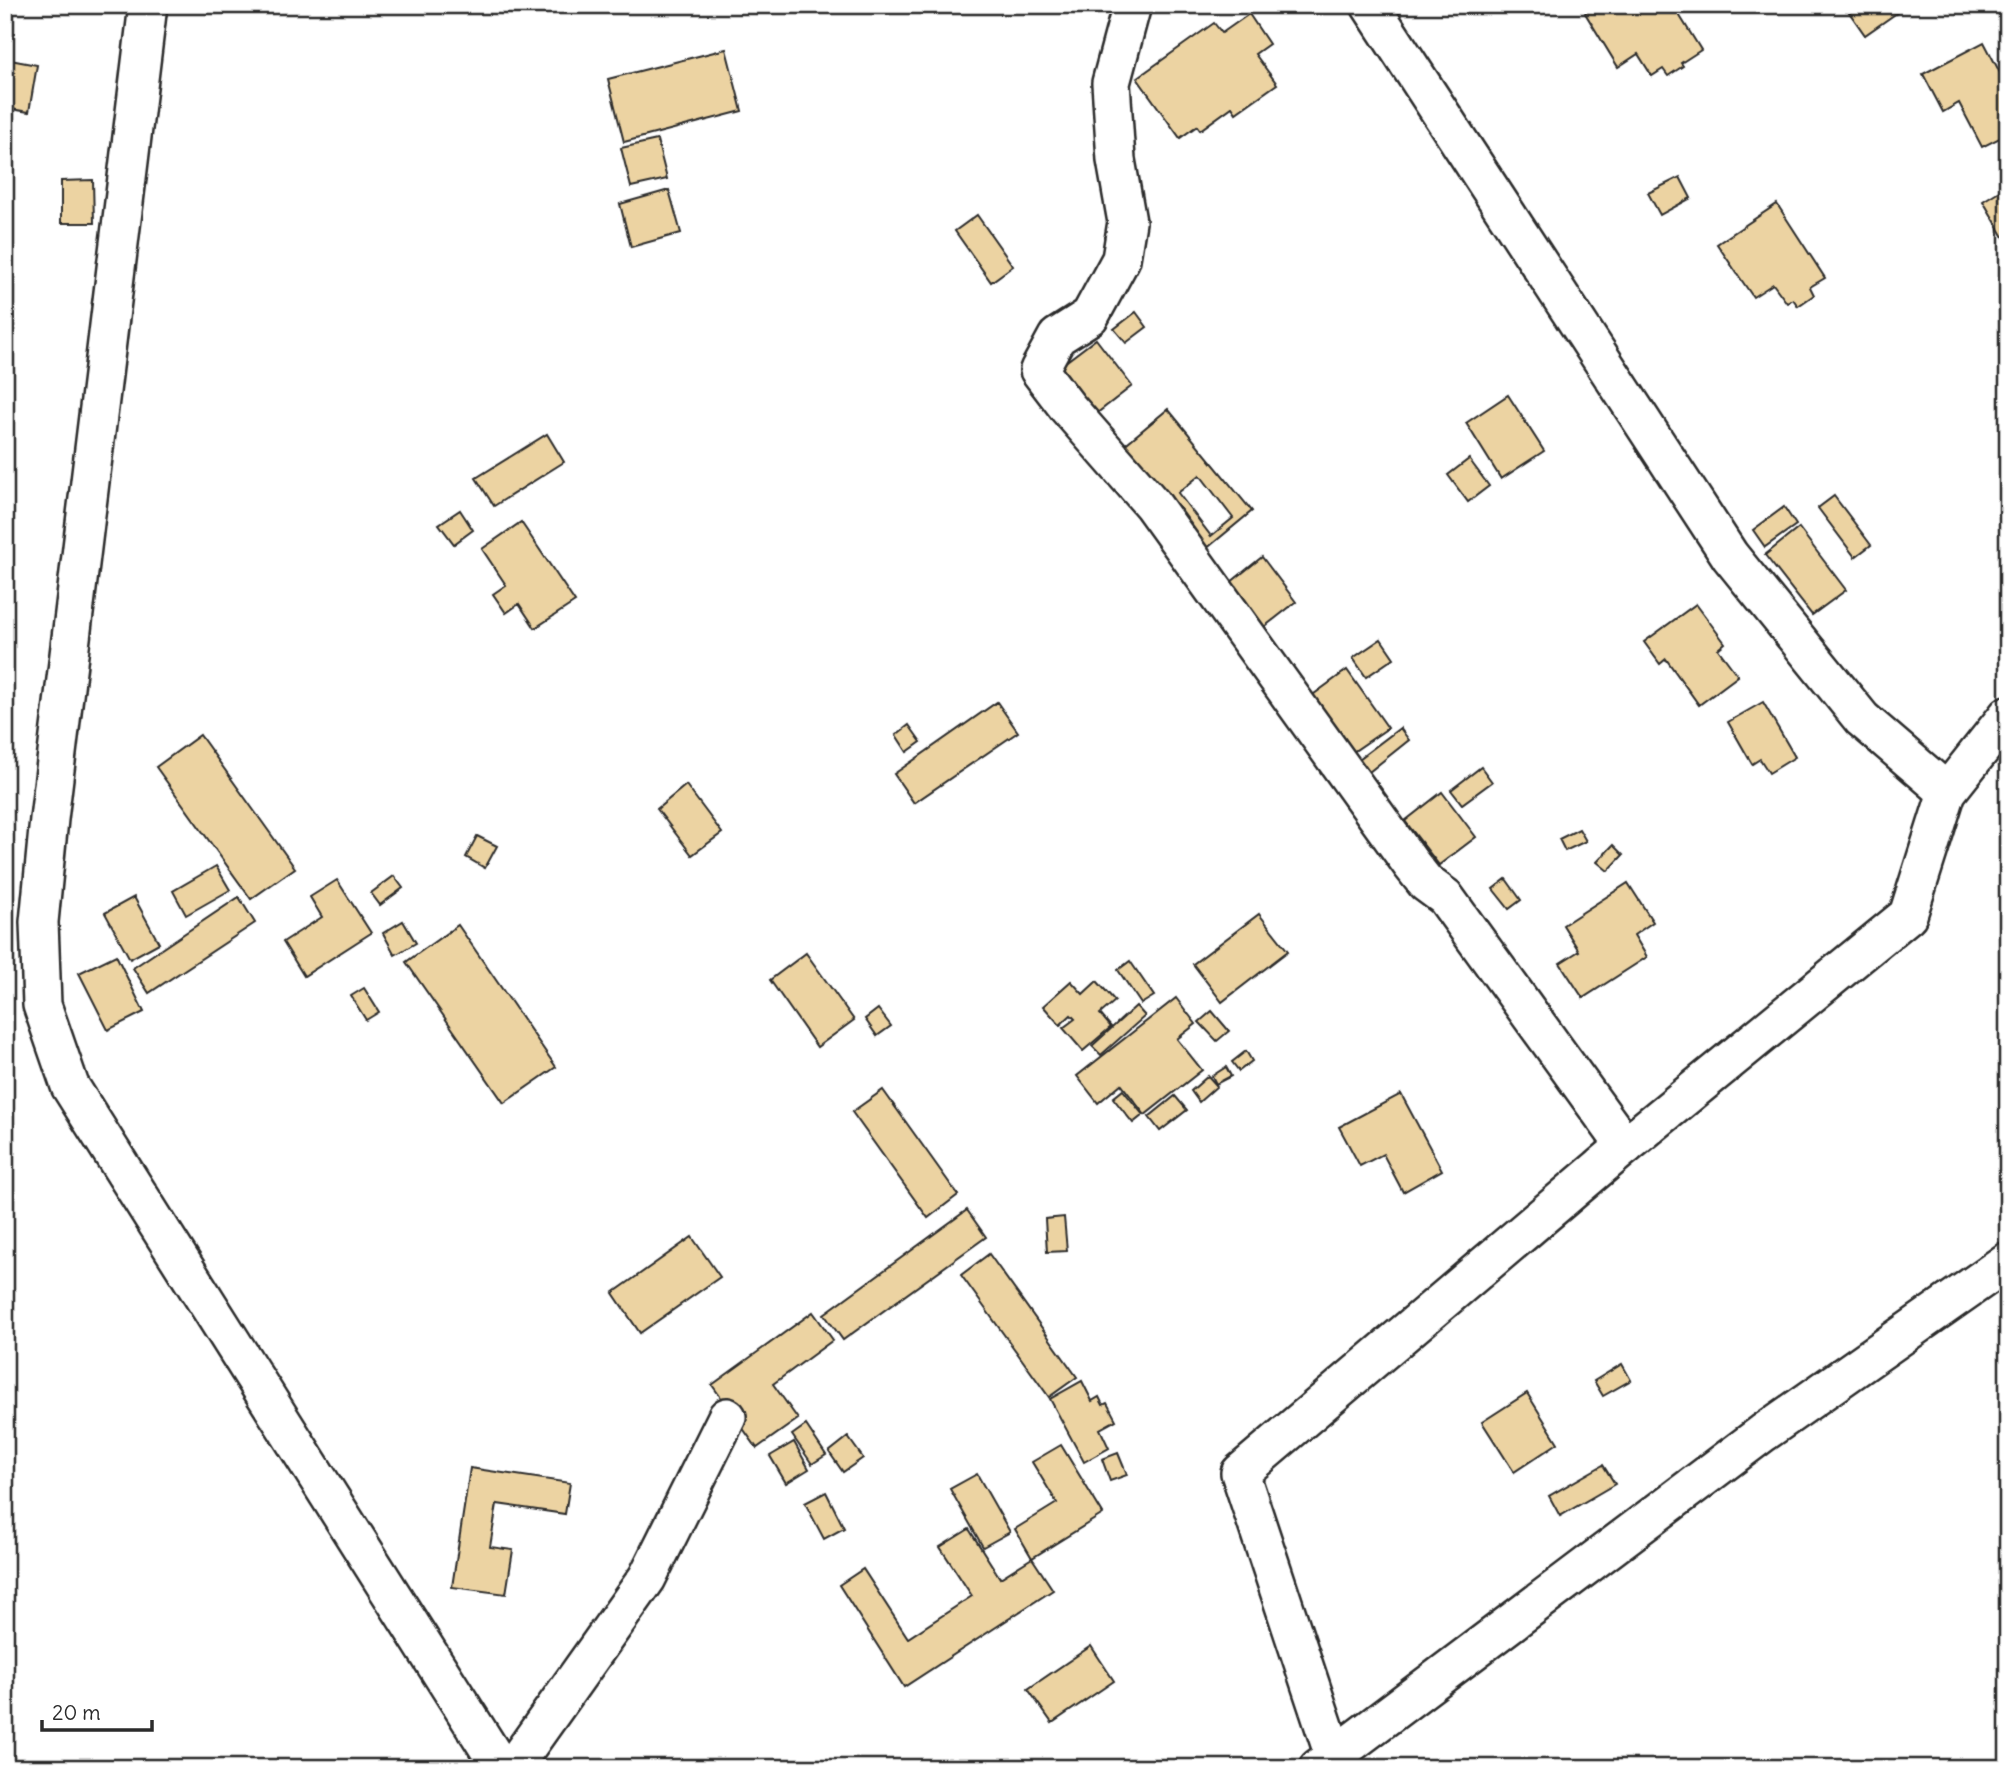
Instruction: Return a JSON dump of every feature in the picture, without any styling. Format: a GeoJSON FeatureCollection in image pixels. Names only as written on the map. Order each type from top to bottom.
{"type":"FeatureCollection","features":[{"type":"Feature","properties":{"kind":"street"},"geometry":{"type":"LineString","coordinates":[[148,5],[49,819],[39,922],[42,1005],[71,1086],[501,1768]]}},
{"type":"Feature","properties":{"kind":"street"},"geometry":{"type":"LineString","coordinates":[[1132,5],[1111,83],[1116,160],[1127,222],[1121,259],[1090,316],[1057,337],[1039,370],[1068,408],[1152,504],[1411,864],[1426,883],[1445,897],[1625,1146]]}},
{"type":"Feature","properties":{"kind":"street"},"geometry":{"type":"LineString","coordinates":[[1382,10],[1730,556],[1862,719],[1947,792]]}},
{"type":"Feature","properties":{"kind":"street"},"geometry":{"type":"LineString","coordinates":[[2008,715],[1947,792],[1908,915],[1625,1146],[1240,1473],[1326,1762],[1763,1433],[2008,1261]]}},
{"type":"Feature","properties":{"kind":"street"},"geometry":{"type":"LineString","coordinates":[[512,1768],[647,1578],[727,1417]]}},
{"type":"Feature","properties":{"kind":"building"},"geometry":{"type":"Polygon","coordinates":[[[1599,5],[1673,5],[1701,50],[1681,63],[1683,66],[1668,76],[1663,69],[1652,76],[1638,54],[1618,67],[1585,13],[1599,5]]]}},
{"type":"Feature","properties":{"kind":"building"},"geometry":{"type":"Polygon","coordinates":[[[1844,5],[1898,5],[1901,10],[1865,35],[1844,5]]]}},
{"type":"Feature","properties":{"kind":"building"},"geometry":{"type":"Polygon","coordinates":[[[1249,14],[1269,44],[1255,54],[1277,84],[1236,113],[1232,107],[1200,130],[1197,126],[1180,138],[1137,78],[1214,23],[1222,33],[1249,14]]]}},
{"type":"Feature","properties":{"kind":"building"},"geometry":{"type":"Polygon","coordinates":[[[1984,42],[2008,88],[2008,134],[1982,147],[1959,103],[1943,112],[1923,74],[1984,42]]]}},
{"type":"Feature","properties":{"kind":"building"},"geometry":{"type":"Polygon","coordinates":[[[726,49],[742,111],[624,142],[608,79],[726,49]]]}},
{"type":"Feature","properties":{"kind":"building"},"geometry":{"type":"Polygon","coordinates":[[[5,59],[37,65],[29,112],[5,108],[5,59]]]}},
{"type":"Feature","properties":{"kind":"building"},"geometry":{"type":"Polygon","coordinates":[[[657,140],[667,179],[631,187],[621,148],[657,140]]]}},
{"type":"Feature","properties":{"kind":"building"},"geometry":{"type":"Polygon","coordinates":[[[1680,177],[1691,198],[1660,215],[1648,193],[1680,177]]]}},
{"type":"Feature","properties":{"kind":"building"},"geometry":{"type":"Polygon","coordinates":[[[93,180],[94,223],[61,223],[61,181],[93,180]]]}},
{"type":"Feature","properties":{"kind":"building"},"geometry":{"type":"Polygon","coordinates":[[[2004,188],[2008,194],[2008,244],[1983,201],[2004,188]]]}},
{"type":"Feature","properties":{"kind":"building"},"geometry":{"type":"Polygon","coordinates":[[[669,190],[681,233],[631,247],[620,204],[669,190]]]}},
{"type":"Feature","properties":{"kind":"building"},"geometry":{"type":"Polygon","coordinates":[[[1777,204],[1825,278],[1810,287],[1814,295],[1798,306],[1793,299],[1787,303],[1773,284],[1753,297],[1717,244],[1777,204]]]}},
{"type":"Feature","properties":{"kind":"building"},"geometry":{"type":"Polygon","coordinates":[[[977,215],[1013,266],[991,282],[955,231],[977,215]]]}},
{"type":"Feature","properties":{"kind":"building"},"geometry":{"type":"Polygon","coordinates":[[[1136,312],[1147,327],[1126,343],[1114,329],[1136,312]]]}},
{"type":"Feature","properties":{"kind":"building"},"geometry":{"type":"Polygon","coordinates":[[[1096,339],[1132,386],[1092,417],[1055,370],[1096,339]]]}},
{"type":"Feature","properties":{"kind":"building"},"geometry":{"type":"Polygon","coordinates":[[[1508,395],[1544,451],[1501,479],[1466,423],[1508,395]]]}},
{"type":"Feature","properties":{"kind":"building"},"geometry":{"type":"Polygon","coordinates":[[[1168,409],[1252,511],[1200,554],[1116,452],[1168,409]],[[1200,475],[1178,493],[1211,536],[1233,518],[1200,475]]]}},
{"type":"Feature","properties":{"kind":"building"},"geometry":{"type":"Polygon","coordinates":[[[547,434],[564,462],[494,506],[476,478],[547,434]]]}},
{"type":"Feature","properties":{"kind":"building"},"geometry":{"type":"Polygon","coordinates":[[[1469,459],[1489,486],[1468,502],[1448,475],[1469,459]]]}},
{"type":"Feature","properties":{"kind":"building"},"geometry":{"type":"Polygon","coordinates":[[[1834,496],[1871,545],[1855,557],[1818,508],[1834,496]]]}},
{"type":"Feature","properties":{"kind":"building"},"geometry":{"type":"Polygon","coordinates":[[[1784,507],[1796,525],[1765,547],[1753,530],[1784,507]]]}},
{"type":"Feature","properties":{"kind":"building"},"geometry":{"type":"Polygon","coordinates":[[[460,510],[473,530],[454,544],[439,524],[460,510]]]}},
{"type":"Feature","properties":{"kind":"building"},"geometry":{"type":"Polygon","coordinates":[[[521,522],[575,602],[535,628],[519,604],[506,613],[493,594],[506,585],[482,549],[521,522]]]}},
{"type":"Feature","properties":{"kind":"building"},"geometry":{"type":"Polygon","coordinates":[[[1799,528],[1846,590],[1812,615],[1765,555],[1799,528]]]}},
{"type":"Feature","properties":{"kind":"building"},"geometry":{"type":"Polygon","coordinates":[[[1262,557],[1296,602],[1259,631],[1225,587],[1262,557]]]}},
{"type":"Feature","properties":{"kind":"building"},"geometry":{"type":"Polygon","coordinates":[[[1696,604],[1725,643],[1718,649],[1738,676],[1699,705],[1666,659],[1660,664],[1644,642],[1696,604]]]}},
{"type":"Feature","properties":{"kind":"building"},"geometry":{"type":"Polygon","coordinates":[[[1381,639],[1394,658],[1366,677],[1353,658],[1381,639]]]}},
{"type":"Feature","properties":{"kind":"building"},"geometry":{"type":"Polygon","coordinates":[[[1347,670],[1388,728],[1350,754],[1310,697],[1347,670]]]}},
{"type":"Feature","properties":{"kind":"building"},"geometry":{"type":"Polygon","coordinates":[[[997,702],[1018,732],[914,803],[894,774],[997,702]]]}},
{"type":"Feature","properties":{"kind":"building"},"geometry":{"type":"Polygon","coordinates":[[[1763,702],[1795,757],[1769,773],[1760,759],[1752,764],[1728,722],[1763,702]]]}},
{"type":"Feature","properties":{"kind":"building"},"geometry":{"type":"Polygon","coordinates":[[[909,725],[921,742],[907,752],[896,735],[909,725]]]}},
{"type":"Feature","properties":{"kind":"building"},"geometry":{"type":"Polygon","coordinates":[[[1400,728],[1409,740],[1369,772],[1359,759],[1400,728]]]}},
{"type":"Feature","properties":{"kind":"building"},"geometry":{"type":"Polygon","coordinates":[[[200,735],[295,868],[251,899],[156,767],[200,735]]]}},
{"type":"Feature","properties":{"kind":"building"},"geometry":{"type":"Polygon","coordinates":[[[1481,767],[1492,782],[1462,804],[1451,790],[1481,767]]]}},
{"type":"Feature","properties":{"kind":"building"},"geometry":{"type":"Polygon","coordinates":[[[686,785],[722,833],[692,855],[657,809],[686,785]]]}},
{"type":"Feature","properties":{"kind":"building"},"geometry":{"type":"Polygon","coordinates":[[[1442,792],[1476,837],[1439,865],[1405,821],[1442,792]]]}},
{"type":"Feature","properties":{"kind":"building"},"geometry":{"type":"Polygon","coordinates":[[[1579,829],[1586,841],[1565,851],[1559,839],[1579,829]]]}},
{"type":"Feature","properties":{"kind":"building"},"geometry":{"type":"Polygon","coordinates":[[[477,836],[497,846],[485,868],[466,857],[477,836]]]}},
{"type":"Feature","properties":{"kind":"building"},"geometry":{"type":"Polygon","coordinates":[[[1613,845],[1623,855],[1608,871],[1597,862],[1613,845]]]}},
{"type":"Feature","properties":{"kind":"building"},"geometry":{"type":"Polygon","coordinates":[[[216,866],[230,890],[186,915],[173,891],[216,866]]]}},
{"type":"Feature","properties":{"kind":"building"},"geometry":{"type":"Polygon","coordinates":[[[394,876],[403,888],[380,905],[371,893],[394,876]]]}},
{"type":"Feature","properties":{"kind":"building"},"geometry":{"type":"Polygon","coordinates":[[[1506,879],[1521,900],[1509,909],[1493,889],[1506,879]]]}},
{"type":"Feature","properties":{"kind":"building"},"geometry":{"type":"Polygon","coordinates":[[[337,880],[371,933],[304,976],[283,942],[322,917],[310,897],[337,880]]]}},
{"type":"Feature","properties":{"kind":"building"},"geometry":{"type":"Polygon","coordinates":[[[1628,883],[1653,922],[1634,935],[1647,957],[1583,998],[1560,963],[1579,951],[1563,925],[1628,883]]]}},
{"type":"Feature","properties":{"kind":"building"},"geometry":{"type":"Polygon","coordinates":[[[134,897],[159,943],[130,959],[105,913],[134,897]]]}},
{"type":"Feature","properties":{"kind":"building"},"geometry":{"type":"Polygon","coordinates":[[[239,897],[255,923],[149,993],[133,968],[239,897]]]}},
{"type":"Feature","properties":{"kind":"building"},"geometry":{"type":"Polygon","coordinates":[[[1259,914],[1288,951],[1222,1002],[1193,964],[1259,914]]]}},
{"type":"Feature","properties":{"kind":"building"},"geometry":{"type":"Polygon","coordinates":[[[403,921],[416,943],[395,955],[383,933],[403,921]]]}},
{"type":"Feature","properties":{"kind":"building"},"geometry":{"type":"Polygon","coordinates":[[[458,925],[556,1067],[504,1103],[406,962],[458,925]]]}},
{"type":"Feature","properties":{"kind":"building"},"geometry":{"type":"Polygon","coordinates":[[[806,953],[854,1020],[817,1047],[770,980],[806,953]]]}},
{"type":"Feature","properties":{"kind":"building"},"geometry":{"type":"Polygon","coordinates":[[[116,955],[144,1012],[108,1030],[79,973],[116,955]]]}},
{"type":"Feature","properties":{"kind":"building"},"geometry":{"type":"Polygon","coordinates":[[[1130,961],[1154,996],[1141,1004],[1118,970],[1130,961]]]}},
{"type":"Feature","properties":{"kind":"building"},"geometry":{"type":"Polygon","coordinates":[[[1071,981],[1083,994],[1097,981],[1115,1001],[1100,1014],[1111,1027],[1083,1051],[1063,1028],[1075,1019],[1071,1015],[1060,1025],[1043,1006],[1071,981]]]}},
{"type":"Feature","properties":{"kind":"building"},"geometry":{"type":"Polygon","coordinates":[[[364,988],[379,1012],[366,1020],[351,996],[364,988]]]}},
{"type":"Feature","properties":{"kind":"building"},"geometry":{"type":"Polygon","coordinates":[[[1176,998],[1196,1024],[1177,1039],[1202,1070],[1145,1115],[1121,1084],[1098,1103],[1077,1076],[1176,998]]]}},
{"type":"Feature","properties":{"kind":"building"},"geometry":{"type":"Polygon","coordinates":[[[1136,1006],[1145,1016],[1101,1055],[1092,1046],[1136,1006]]]}},
{"type":"Feature","properties":{"kind":"building"},"geometry":{"type":"Polygon","coordinates":[[[878,1009],[891,1026],[877,1036],[865,1019],[878,1009]]]}},
{"type":"Feature","properties":{"kind":"building"},"geometry":{"type":"Polygon","coordinates":[[[1212,1011],[1229,1031],[1217,1041],[1199,1022],[1212,1011]]]}},
{"type":"Feature","properties":{"kind":"building"},"geometry":{"type":"Polygon","coordinates":[[[1246,1051],[1252,1061],[1239,1071],[1232,1062],[1246,1051]]]}},
{"type":"Feature","properties":{"kind":"building"},"geometry":{"type":"Polygon","coordinates":[[[1226,1067],[1231,1076],[1216,1084],[1212,1076],[1226,1067]]]}},
{"type":"Feature","properties":{"kind":"building"},"geometry":{"type":"Polygon","coordinates":[[[1208,1076],[1217,1086],[1199,1102],[1191,1091],[1208,1076]]]}},
{"type":"Feature","properties":{"kind":"building"},"geometry":{"type":"Polygon","coordinates":[[[883,1090],[958,1195],[928,1218],[852,1112],[883,1090]]]}},
{"type":"Feature","properties":{"kind":"building"},"geometry":{"type":"Polygon","coordinates":[[[1123,1090],[1143,1115],[1133,1123],[1113,1098],[1123,1090]]]}},
{"type":"Feature","properties":{"kind":"building"},"geometry":{"type":"Polygon","coordinates":[[[1401,1094],[1442,1170],[1403,1192],[1383,1154],[1360,1166],[1339,1127],[1401,1094]]]}},
{"type":"Feature","properties":{"kind":"building"},"geometry":{"type":"Polygon","coordinates":[[[1175,1096],[1187,1110],[1160,1131],[1149,1117],[1175,1096]]]}},
{"type":"Feature","properties":{"kind":"building"},"geometry":{"type":"Polygon","coordinates":[[[967,1210],[986,1237],[843,1340],[824,1314],[967,1210]]]}},
{"type":"Feature","properties":{"kind":"building"},"geometry":{"type":"Polygon","coordinates":[[[1064,1217],[1067,1251],[1047,1252],[1045,1219],[1064,1217]]]}},
{"type":"Feature","properties":{"kind":"building"},"geometry":{"type":"Polygon","coordinates":[[[692,1237],[720,1277],[640,1333],[613,1293],[692,1237]]]}},
{"type":"Feature","properties":{"kind":"building"},"geometry":{"type":"Polygon","coordinates":[[[989,1254],[1077,1377],[1049,1397],[961,1275],[989,1254]]]}},
{"type":"Feature","properties":{"kind":"building"},"geometry":{"type":"Polygon","coordinates":[[[813,1312],[833,1340],[773,1384],[798,1419],[757,1448],[712,1385],[813,1312]]]}},
{"type":"Feature","properties":{"kind":"building"},"geometry":{"type":"Polygon","coordinates":[[[1622,1364],[1631,1380],[1603,1396],[1594,1381],[1622,1364]]]}},
{"type":"Feature","properties":{"kind":"building"},"geometry":{"type":"Polygon","coordinates":[[[1082,1381],[1092,1401],[1099,1397],[1103,1405],[1107,1403],[1116,1420],[1100,1429],[1109,1448],[1084,1462],[1050,1399],[1082,1381]]]}},
{"type":"Feature","properties":{"kind":"building"},"geometry":{"type":"Polygon","coordinates":[[[1527,1393],[1558,1443],[1514,1472],[1482,1422],[1527,1393]]]}},
{"type":"Feature","properties":{"kind":"building"},"geometry":{"type":"Polygon","coordinates":[[[806,1425],[826,1455],[812,1464],[792,1435],[806,1425]]]}},
{"type":"Feature","properties":{"kind":"building"},"geometry":{"type":"Polygon","coordinates":[[[848,1437],[863,1458],[843,1472],[829,1452],[848,1437]]]}},
{"type":"Feature","properties":{"kind":"building"},"geometry":{"type":"Polygon","coordinates":[[[794,1442],[809,1469],[786,1483],[770,1456],[794,1442]]]}},
{"type":"Feature","properties":{"kind":"building"},"geometry":{"type":"Polygon","coordinates":[[[1061,1445],[1103,1514],[1032,1558],[1015,1529],[1057,1503],[1032,1462],[1061,1445]]]}},
{"type":"Feature","properties":{"kind":"building"},"geometry":{"type":"Polygon","coordinates":[[[1118,1453],[1127,1475],[1110,1481],[1102,1459],[1118,1453]]]}},
{"type":"Feature","properties":{"kind":"building"},"geometry":{"type":"Polygon","coordinates":[[[1603,1465],[1615,1484],[1560,1516],[1549,1496],[1603,1465]]]}},
{"type":"Feature","properties":{"kind":"building"},"geometry":{"type":"Polygon","coordinates":[[[470,1468],[570,1483],[565,1514],[497,1504],[490,1547],[513,1550],[506,1594],[452,1587],[470,1468]]]}},
{"type":"Feature","properties":{"kind":"building"},"geometry":{"type":"Polygon","coordinates":[[[977,1474],[1010,1532],[983,1547],[950,1489],[977,1474]]]}},
{"type":"Feature","properties":{"kind":"building"},"geometry":{"type":"Polygon","coordinates":[[[826,1492],[844,1528],[824,1539],[805,1503],[826,1492]]]}},
{"type":"Feature","properties":{"kind":"building"},"geometry":{"type":"Polygon","coordinates":[[[969,1529],[1000,1578],[1032,1558],[1053,1590],[904,1687],[839,1585],[863,1569],[908,1638],[972,1596],[940,1547],[969,1529]]]}},
{"type":"Feature","properties":{"kind":"building"},"geometry":{"type":"Polygon","coordinates":[[[1091,1646],[1114,1681],[1052,1723],[1028,1689],[1091,1646]]]}}]}
